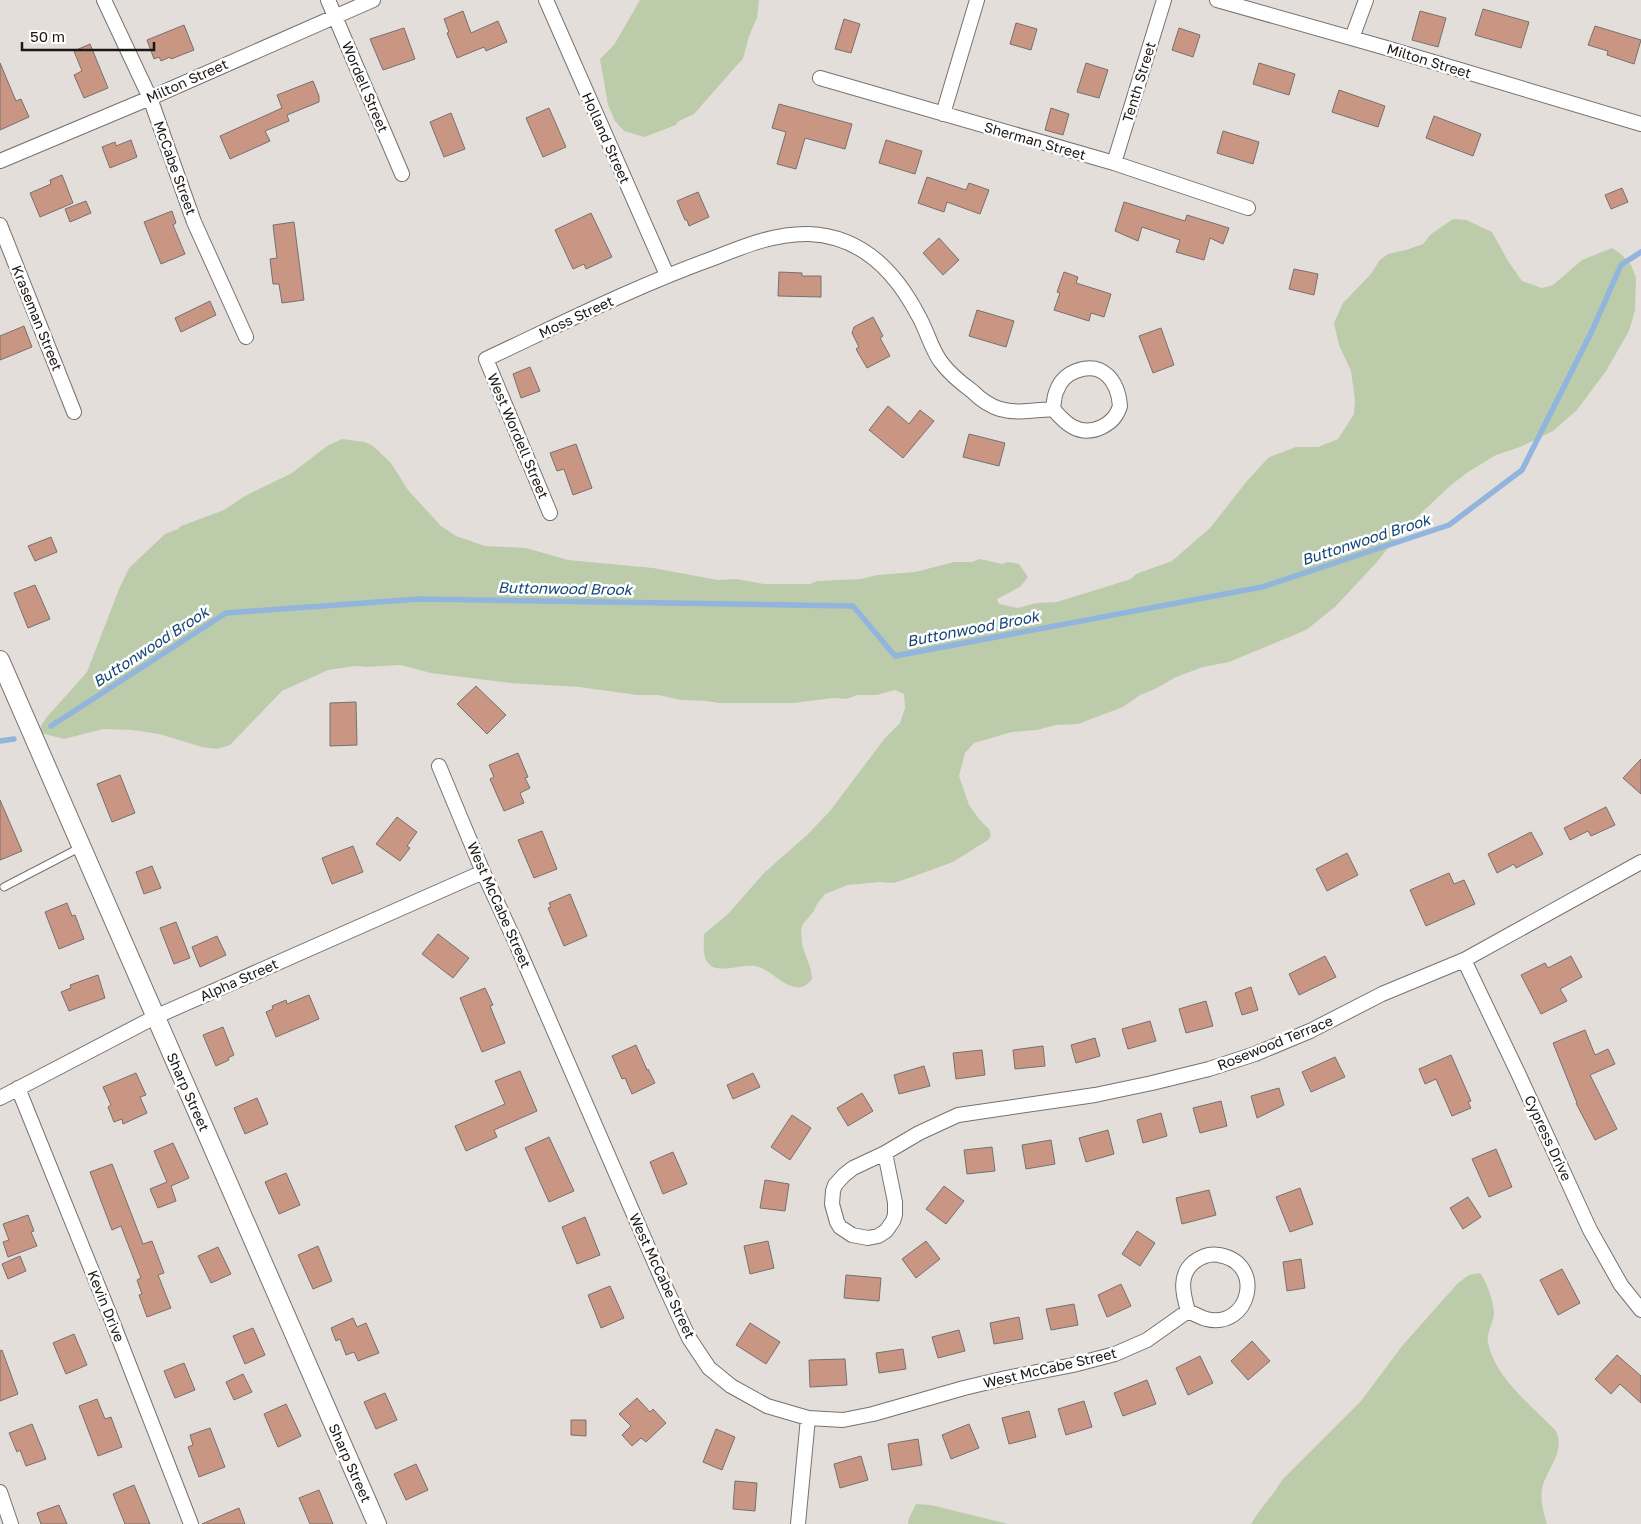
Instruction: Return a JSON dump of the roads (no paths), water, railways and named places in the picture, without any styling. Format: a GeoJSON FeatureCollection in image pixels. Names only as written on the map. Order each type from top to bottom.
{"type":"FeatureCollection","features":[{"type":"Feature","properties":{"kind":"street","name":"McCabe Street"},"geometry":{"type":"LineString","coordinates":[[104,0],[150,98],[194,222],[246,337]]}},
{"type":"Feature","properties":{"kind":"street","name":"Wordell Street"},"geometry":{"type":"LineString","coordinates":[[328,0],[402,174]]}},
{"type":"Feature","properties":{"kind":"street","name":"Milton Street"},"geometry":{"type":"LineString","coordinates":[[0,161],[150,98],[373,0]]}},
{"type":"Feature","properties":{"kind":"street","name":"Holland Street"},"geometry":{"type":"LineString","coordinates":[[546,0],[667,275]]}},
{"type":"Feature","properties":{"kind":"street"},"geometry":{"type":"LineString","coordinates":[[943,114],[976,0]]}},
{"type":"Feature","properties":{"kind":"street","name":"Tenth Street"},"geometry":{"type":"LineString","coordinates":[[1114,164],[1164,0]]}},
{"type":"Feature","properties":{"kind":"street","name":"Milton Street"},"geometry":{"type":"LineString","coordinates":[[1217,0],[1641,124]]}},
{"type":"Feature","properties":{"kind":"street"},"geometry":{"type":"LineString","coordinates":[[1352,38],[1366,0]]}},
{"type":"Feature","properties":{"kind":"street","name":"Sherman Street"},"geometry":{"type":"LineString","coordinates":[[820,78],[1114,164],[1248,208]]}},
{"type":"Feature","properties":{"kind":"street","name":"Kraseman Street"},"geometry":{"type":"LineString","coordinates":[[0,225],[74,412]]}},
{"type":"Feature","properties":{"kind":"street","name":"Moss Street"},"geometry":{"type":"LineString","coordinates":[[486,359],[667,275],[748,245],[777,237],[808,234],[823,235],[846,241],[867,252],[892,275],[919,315],[941,362],[975,394],[1000,409],[1017,411],[1053,409]]}},
{"type":"Feature","properties":{"kind":"street","name":"West Wordell Street"},"geometry":{"type":"LineString","coordinates":[[486,359],[550,513]]}},
{"type":"Feature","properties":{"kind":"street"},"geometry":{"type":"LineString","coordinates":[[1092,368],[1103,372],[1112,380],[1120,406],[1116,416],[1109,423],[1100,428],[1090,430],[1072,427],[1053,409],[1056,391],[1063,380],[1074,372],[1092,368]]}},
{"type":"Feature","properties":{"kind":"street","name":"Sharp Street"},"geometry":{"type":"LineString","coordinates":[[0,660],[377,1524]]}},
{"type":"Feature","properties":{"kind":"street","name":"West McCabe Street"},"geometry":{"type":"LineString","coordinates":[[439,766],[482,872],[519,950],[689,1338],[709,1368],[731,1386],[767,1406],[808,1418],[843,1420],[873,1414],[964,1388],[1074,1365],[1115,1354],[1147,1340],[1188,1311]]}},
{"type":"Feature","properties":{"kind":"street","name":"Rosewood Terrace"},"geometry":{"type":"LineString","coordinates":[[885,1153],[895,1202],[892,1221],[886,1231],[878,1236],[868,1238],[852,1235],[836,1222],[832,1204],[835,1185],[853,1168],[885,1153],[919,1133],[958,1115],[1095,1095],[1152,1084],[1209,1069],[1255,1054],[1310,1031],[1382,994],[1464,960],[1641,862]]}},
{"type":"Feature","properties":{"kind":"street","name":"Alpha Street"},"geometry":{"type":"LineString","coordinates":[[0,1098],[155,1017],[482,872]]}},
{"type":"Feature","properties":{"kind":"street","name":"Cypress Drive"},"geometry":{"type":"LineString","coordinates":[[1464,960],[1590,1230],[1621,1286],[1640,1308]]}},
{"type":"Feature","properties":{"kind":"street","name":"Kevin Drive"},"geometry":{"type":"LineString","coordinates":[[18,1088],[109,1313],[191,1524]]}},
{"type":"Feature","properties":{"kind":"street"},"geometry":{"type":"LineString","coordinates":[[1208,1254],[1216,1254],[1230,1258],[1243,1270],[1248,1283],[1247,1294],[1242,1306],[1234,1314],[1224,1318],[1205,1319],[1188,1311],[1182,1290],[1188,1267],[1194,1262],[1208,1254]]}},
{"type":"Feature","properties":{"kind":"street"},"geometry":{"type":"LineString","coordinates":[[798,1524],[808,1418]]}},
{"type":"Feature","properties":{"kind":"street"},"geometry":{"type":"LineString","coordinates":[[0,1492],[12,1524]]}},
{"type":"Feature","properties":{"kind":"lane"},"geometry":{"type":"LineString","coordinates":[[4,887],[81,847]]}},
{"type":"Feature","properties":{"kind":"waterway","name":"Buttonwood Brook"},"geometry":{"type":"LineString","coordinates":[[51,726],[226,613],[419,599],[853,606],[895,656],[1262,587],[1449,525],[1522,470],[1591,333],[1621,265],[1641,252]]}},
{"type":"Feature","properties":{"kind":"waterway","name":"Buttonwood Brook"},"geometry":{"type":"LineString","coordinates":[[0,741],[14,739]]}}]}
